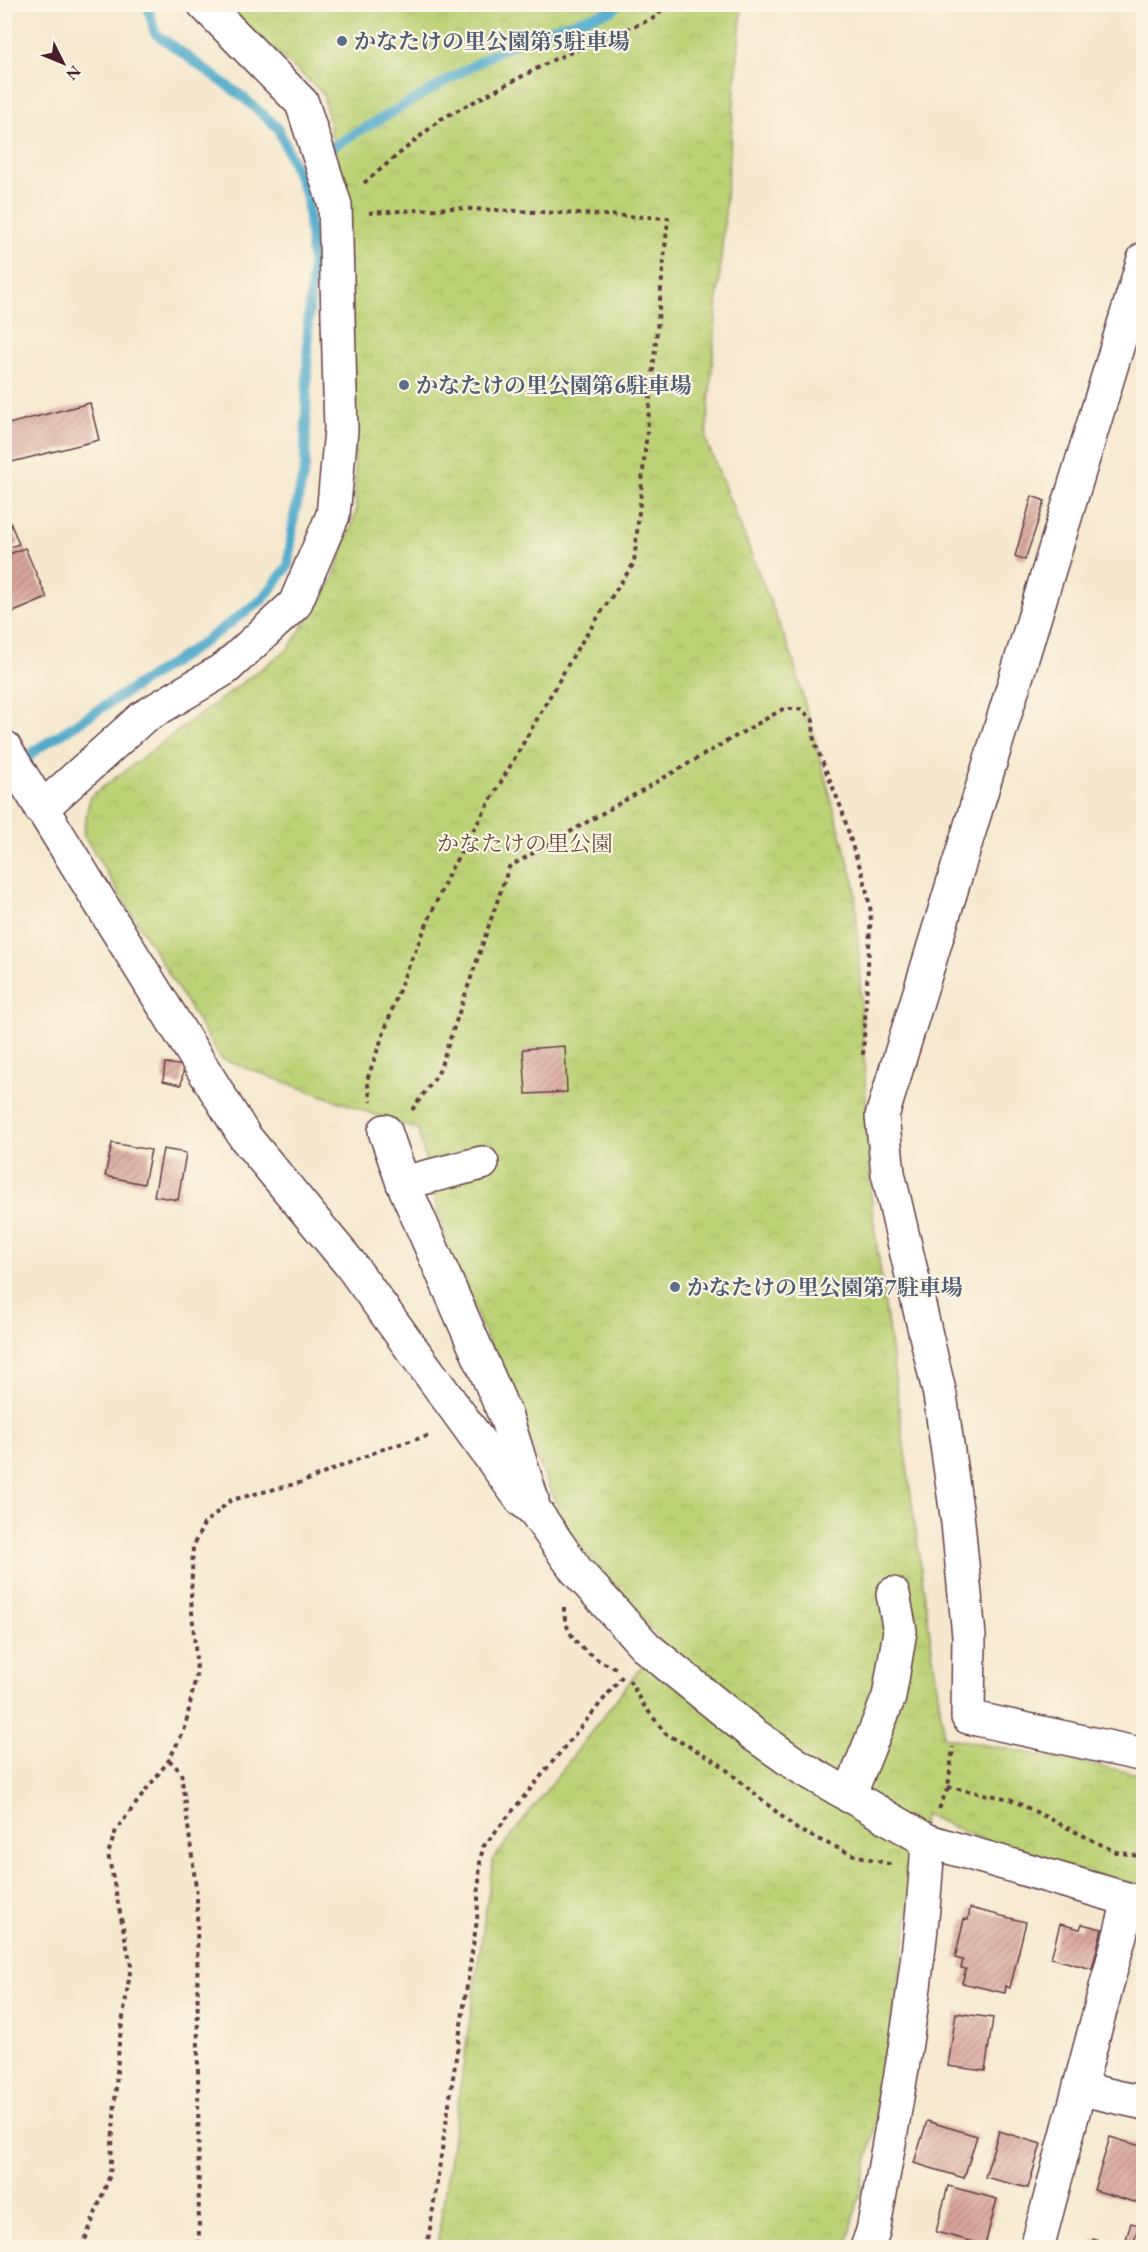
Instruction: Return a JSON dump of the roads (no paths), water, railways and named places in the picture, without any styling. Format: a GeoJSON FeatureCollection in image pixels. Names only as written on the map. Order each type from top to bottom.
{"type":"FeatureCollection","features":[{"type":"Feature","properties":{"kind":"street"},"geometry":{"type":"LineString","coordinates":[[41,809],[142,718],[226,668],[296,604],[333,515],[341,430],[335,210],[302,103],[204,4]]}},
{"type":"Feature","properties":{"kind":"street"},"geometry":{"type":"LineString","coordinates":[[1143,259],[882,1116],[888,1173],[940,1395],[952,1476],[969,1636],[968,1717],[1143,1755]]}},
{"type":"Feature","properties":{"kind":"street"},"geometry":{"type":"LineString","coordinates":[[7,751],[245,1137],[350,1264],[475,1439],[521,1499],[535,1511],[576,1569],[647,1648],[753,1734],[849,1796],[928,1841],[1136,1903],[1037,2247]]}},
{"type":"Feature","properties":{"kind":"street"},"geometry":{"type":"LineString","coordinates":[[385,1131],[403,1183],[506,1417],[535,1511]]}},
{"type":"Feature","properties":{"kind":"street"},"geometry":{"type":"LineString","coordinates":[[403,1183],[482,1164]]}},
{"type":"Feature","properties":{"kind":"street"},"geometry":{"type":"LineString","coordinates":[[849,1796],[889,1697],[900,1630],[893,1594]]}},
{"type":"Feature","properties":{"kind":"street"},"geometry":{"type":"LineString","coordinates":[[867,2247],[873,2231],[905,2055],[926,1882],[928,1841]]}},
{"type":"Feature","properties":{"kind":"street"},"geometry":{"type":"LineString","coordinates":[[1081,2089],[1143,2103]]}},
{"type":"Feature","properties":{"kind":"waterway"},"geometry":{"type":"LineString","coordinates":[[4,787],[34,751],[197,647],[263,599],[288,566],[294,517],[305,467],[308,323],[313,266],[307,197],[278,128],[243,97],[155,33],[147,4]]}},
{"type":"Feature","properties":{"kind":"waterway"},"geometry":{"type":"LineString","coordinates":[[323,152],[500,50],[554,28],[613,10],[619,4]]}},
{"type":"Feature","properties":{"kind":"place","name":"かなたけの里公園第5駐車場"},"geometry":{"type":"Point","coordinates":[342,41]}},
{"type":"Feature","properties":{"kind":"place","name":"かなたけの里公園第6駐車場"},"geometry":{"type":"Point","coordinates":[404,385]}},
{"type":"Feature","properties":{"kind":"place","name":"かなたけの里公園第7駐車場"},"geometry":{"type":"Point","coordinates":[675,1287]}},
{"type":"Feature","properties":{"kind":"park label","name":"かなたけの里公園"},"geometry":{"type":"Point","coordinates":[525,843]}}]}
